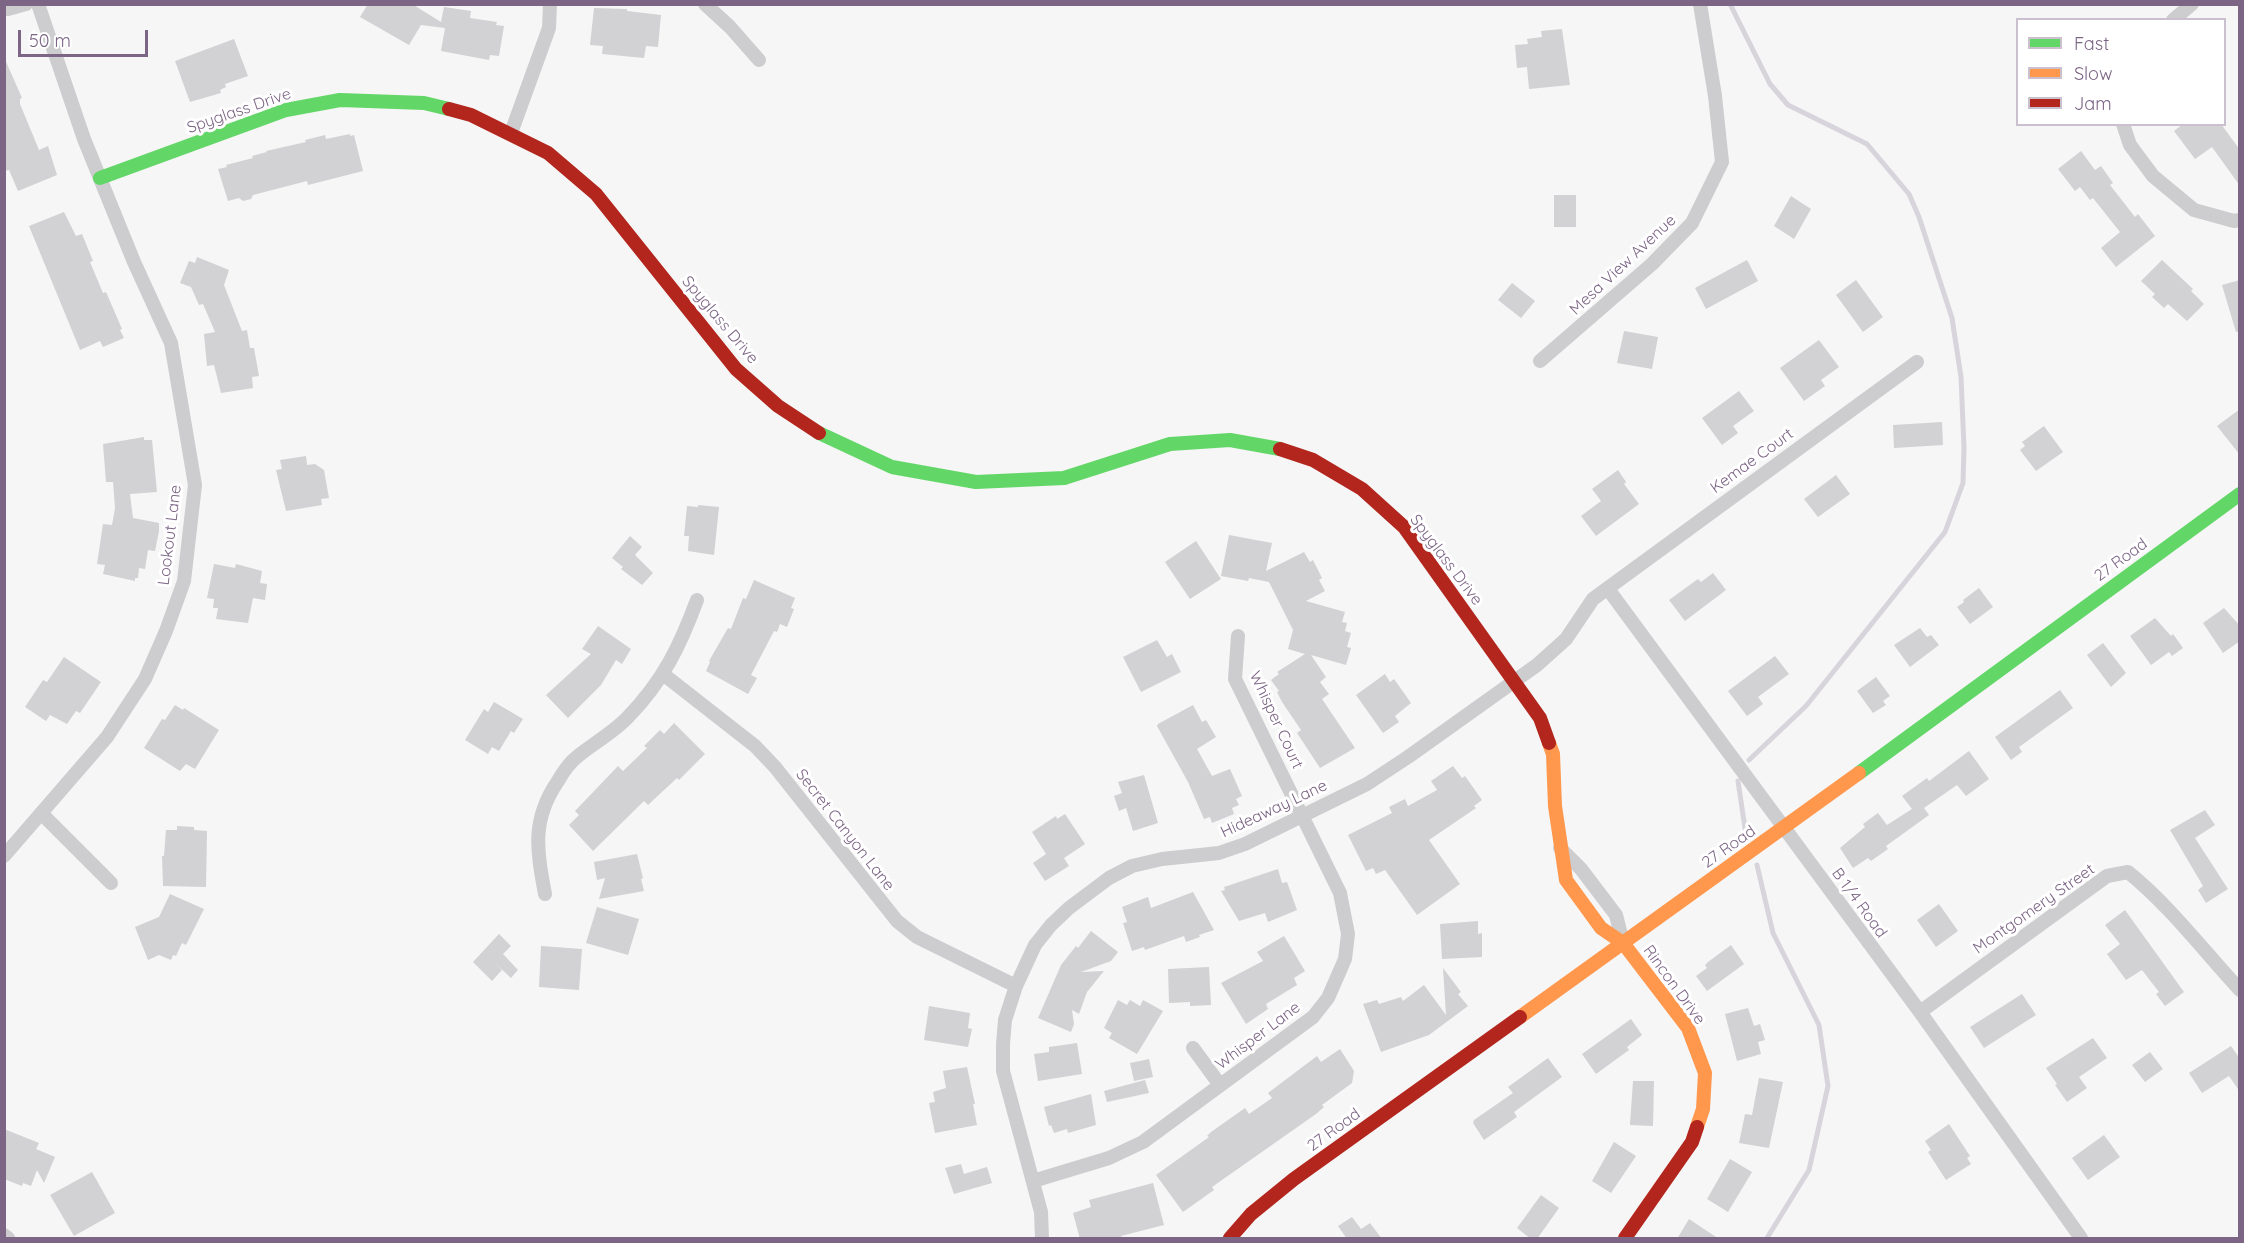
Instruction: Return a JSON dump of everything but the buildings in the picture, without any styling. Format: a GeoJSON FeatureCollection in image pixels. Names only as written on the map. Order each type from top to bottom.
{"type":"FeatureCollection","features":[{"type":"Feature","properties":{"kind":"street"},"geometry":{"type":"LineString","coordinates":[[4,8],[26,4]]}},
{"type":"Feature","properties":{"kind":"street","name":"Lookout Lane"},"geometry":{"type":"LineString","coordinates":[[4,856],[107,738],[145,679],[184,581],[195,485],[171,343],[134,262],[100,178],[38,4]]}},
{"type":"Feature","properties":{"kind":"street"},"geometry":{"type":"LineString","coordinates":[[512,133],[549,28],[550,4]]}},
{"type":"Feature","properties":{"kind":"street"},"geometry":{"type":"LineString","coordinates":[[705,4],[730,27],[759,60]]}},
{"type":"Feature","properties":{"kind":"street","name":"Mesa View Avenue"},"geometry":{"type":"LineString","coordinates":[[1540,361],[1652,264],[1692,223],[1722,162],[1715,96],[1700,4]]}},
{"type":"Feature","properties":{"kind":"street"},"geometry":{"type":"LineString","coordinates":[[2175,18],[2192,4]]}},
{"type":"Feature","properties":{"kind":"street","name":"Spyglass Drive"},"geometry":{"type":"LineString","coordinates":[[100,178],[286,110],[340,100],[424,103],[471,115],[512,133],[548,153],[596,194],[736,369],[778,406],[824,437],[892,467],[975,482],[1064,478],[1170,444],[1230,440],[1286,450],[1312,460],[1362,489],[1404,527],[1539,718],[1553,754],[1560,848],[1566,880],[1601,928],[1623,944]]}},
{"type":"Feature","properties":{"kind":"street"},"geometry":{"type":"LineString","coordinates":[[2124,126],[2130,145],[2153,176],[2194,210],[2234,221],[2240,220]]}},
{"type":"Feature","properties":{"kind":"street","name":"Kemae Court"},"geometry":{"type":"LineString","coordinates":[[1608,589],[1917,362]]}},
{"type":"Feature","properties":{"kind":"street","name":"27 Road"},"geometry":{"type":"LineString","coordinates":[[1234,1233],[1254,1210],[1294,1179],[1784,828],[2240,494]]}},
{"type":"Feature","properties":{"kind":"street","name":"Hideaway Lane"},"geometry":{"type":"LineString","coordinates":[[1042,1239],[1041,1212],[1003,1071],[1005,1020],[1016,986],[1035,945],[1051,925],[1069,908],[1109,878],[1132,866],[1162,859],[1219,853],[1245,844],[1383,773],[1537,665],[1566,639],[1593,599],[1608,589]]}},
{"type":"Feature","properties":{"kind":"street","name":"B 1/4 Road"},"geometry":{"type":"LineString","coordinates":[[1608,589],[1920,1012],[2081,1239]]}},
{"type":"Feature","properties":{"kind":"street"},"geometry":{"type":"LineString","coordinates":[[545,894],[537,848],[539,818],[549,793],[575,758],[627,718],[663,674],[681,644],[697,600]]}},
{"type":"Feature","properties":{"kind":"street","name":"Whisper Court"},"geometry":{"type":"LineString","coordinates":[[1238,636],[1235,679],[1303,814]]}},
{"type":"Feature","properties":{"kind":"street","name":"Secret Canyon Lane"},"geometry":{"type":"LineString","coordinates":[[663,674],[755,746],[897,921],[917,937],[1016,986]]}},
{"type":"Feature","properties":{"kind":"street"},"geometry":{"type":"LineString","coordinates":[[42,814],[111,883]]}},
{"type":"Feature","properties":{"kind":"street","name":"Whisper Lane"},"geometry":{"type":"LineString","coordinates":[[1033,1181],[1109,1158],[1143,1142],[1313,1017],[1328,998],[1345,958],[1348,934],[1340,893],[1303,814]]}},
{"type":"Feature","properties":{"kind":"street"},"geometry":{"type":"LineString","coordinates":[[1560,848],[1581,868],[1616,915],[1623,944]]}},
{"type":"Feature","properties":{"kind":"street","name":"Montgomery Street"},"geometry":{"type":"LineString","coordinates":[[1920,1012],[2108,876],[2128,872],[2187,931],[2240,990]]}},
{"type":"Feature","properties":{"kind":"street","name":"Rincon Drive"},"geometry":{"type":"LineString","coordinates":[[1623,944],[1688,1028],[1705,1072],[1703,1109],[1692,1142],[1625,1239]]}},
{"type":"Feature","properties":{"kind":"street","name":"Whisper Lane"},"geometry":{"type":"LineString","coordinates":[[1193,1048],[1220,1086]]}},
{"type":"Feature","properties":{"kind":"street"},"geometry":{"type":"LineString","coordinates":[[4,1234],[8,1239]]}},
{"type":"Feature","properties":{"kind":"waterway"},"geometry":{"type":"LineString","coordinates":[[1730,4],[1770,84],[1788,105],[1867,144],[1909,194],[1919,217],[1952,318],[1961,377],[1964,448],[1963,483],[1945,532],[1806,706],[1749,760]]}},
{"type":"Feature","properties":{"kind":"waterway"},"geometry":{"type":"LineString","coordinates":[[1738,781],[1746,835]]}},
{"type":"Feature","properties":{"kind":"waterway"},"geometry":{"type":"LineString","coordinates":[[1757,865],[1773,933],[1819,1025],[1828,1086],[1809,1170],[1767,1238]]}},
{"type":"Feature","properties":{"kind":"traffic: fast"},"geometry":{"type":"LineString","coordinates":[[100,178],[286,110],[340,100],[424,103],[449,109]]}},
{"type":"Feature","properties":{"kind":"traffic: fast"},"geometry":{"type":"LineString","coordinates":[[819,433],[892,467],[976,482],[1064,478],[1170,444],[1230,440],[1280,449]]}},
{"type":"Feature","properties":{"kind":"traffic: fast"},"geometry":{"type":"LineString","coordinates":[[1859,773],[2240,494]]}},
{"type":"Feature","properties":{"kind":"traffic: slow"},"geometry":{"type":"LineString","coordinates":[[1549,743],[1553,754],[1555,806],[1566,880],[1601,928],[1623,943],[1688,1028],[1705,1073],[1703,1109],[1697,1127]]}},
{"type":"Feature","properties":{"kind":"traffic: slow"},"geometry":{"type":"LineString","coordinates":[[1520,1017],[1859,773]]}},
{"type":"Feature","properties":{"kind":"traffic: jam"},"geometry":{"type":"LineString","coordinates":[[449,109],[471,115],[548,153],[596,194],[736,369],[778,406],[819,433]]}},
{"type":"Feature","properties":{"kind":"traffic: jam"},"geometry":{"type":"LineString","coordinates":[[1280,449],[1313,460],[1362,489],[1404,527],[1540,718],[1549,743]]}},
{"type":"Feature","properties":{"kind":"traffic: jam"},"geometry":{"type":"LineString","coordinates":[[1230,1238],[1251,1214],[1294,1179],[1520,1017]]}},
{"type":"Feature","properties":{"kind":"traffic: jam"},"geometry":{"type":"LineString","coordinates":[[1625,1238],[1692,1142],[1697,1127]]}}]}
